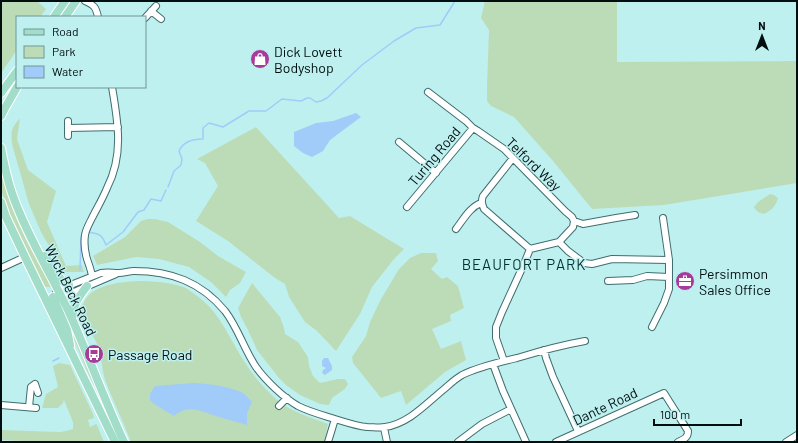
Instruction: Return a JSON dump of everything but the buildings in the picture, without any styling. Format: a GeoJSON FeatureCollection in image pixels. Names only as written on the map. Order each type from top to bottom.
{"type":"FeatureCollection","features":[{"type":"Feature","properties":{"kind":"main road"},"geometry":{"type":"LineString","coordinates":[[55,15],[57,1]]}},
{"type":"Feature","properties":{"kind":"main road"},"geometry":{"type":"LineString","coordinates":[[55,15],[65,1]]}},
{"type":"Feature","properties":{"kind":"main road"},"geometry":{"type":"LineString","coordinates":[[66,16],[76,1]]}},
{"type":"Feature","properties":{"kind":"main road"},"geometry":{"type":"LineString","coordinates":[[1,93],[16,72]]}},
{"type":"Feature","properties":{"kind":"main road"},"geometry":{"type":"LineString","coordinates":[[1,116],[16,88]]}},
{"type":"Feature","properties":{"kind":"main road","name":"Wyck Beck Road"},"geometry":{"type":"LineString","coordinates":[[1,148],[12,196],[57,294],[72,318],[124,442]]}},
{"type":"Feature","properties":{"kind":"main road","name":"Wyck Beck Road"},"geometry":{"type":"LineString","coordinates":[[1,202],[24,257],[114,442]]}},
{"type":"Feature","properties":{"kind":"main road"},"geometry":{"type":"LineString","coordinates":[[31,238],[62,281],[69,286]]}},
{"type":"Feature","properties":{"kind":"main road"},"geometry":{"type":"LineString","coordinates":[[72,318],[74,305],[87,286]]}},
{"type":"Feature","properties":{"kind":"main road"},"geometry":{"type":"LineString","coordinates":[[57,294],[67,330],[72,356]]}},
{"type":"Feature","properties":{"kind":"street"},"geometry":{"type":"LineString","coordinates":[[85,1],[96,8],[98,16]]}},
{"type":"Feature","properties":{"kind":"street"},"geometry":{"type":"LineString","coordinates":[[146,17],[154,8],[161,19]]}},
{"type":"Feature","properties":{"kind":"street"},"geometry":{"type":"LineString","coordinates":[[92,276],[87,259],[85,235],[95,211],[108,188],[118,156],[117,114],[112,88]]}},
{"type":"Feature","properties":{"kind":"street","name":"Turing Road"},"geometry":{"type":"LineString","coordinates":[[407,207],[472,128],[466,121],[428,92]]}},
{"type":"Feature","properties":{"kind":"street"},"geometry":{"type":"LineString","coordinates":[[68,136],[68,124],[118,127]]}},
{"type":"Feature","properties":{"kind":"street","name":"Telford Way"},"geometry":{"type":"LineString","coordinates":[[472,128],[504,149],[572,217],[574,222]]}},
{"type":"Feature","properties":{"kind":"street"},"geometry":{"type":"LineString","coordinates":[[399,142],[436,173]]}},
{"type":"Feature","properties":{"kind":"street"},"geometry":{"type":"LineString","coordinates":[[513,158],[481,200],[484,209],[530,249]]}},
{"type":"Feature","properties":{"kind":"street"},"geometry":{"type":"LineString","coordinates":[[456,229],[476,205],[482,203]]}},
{"type":"Feature","properties":{"kind":"street"},"geometry":{"type":"LineString","coordinates":[[530,249],[559,242],[573,228],[574,222],[583,224],[635,216]]}},
{"type":"Feature","properties":{"kind":"street"},"geometry":{"type":"LineString","coordinates":[[652,328],[669,289],[669,260],[663,218]]}},
{"type":"Feature","properties":{"kind":"street"},"geometry":{"type":"LineString","coordinates":[[559,242],[584,263],[592,264],[612,259],[669,260]]}},
{"type":"Feature","properties":{"kind":"street"},"geometry":{"type":"LineString","coordinates":[[504,361],[496,338],[496,327],[530,249]]}},
{"type":"Feature","properties":{"kind":"street"},"geometry":{"type":"LineString","coordinates":[[1,268],[24,257]]}},
{"type":"Feature","properties":{"kind":"street"},"geometry":{"type":"LineString","coordinates":[[57,294],[67,296],[87,286],[120,273],[132,271],[172,275],[183,279],[205,292],[225,311],[256,368],[287,398],[301,407],[315,413],[366,427],[384,428],[396,425],[415,413],[461,376],[493,364],[544,350],[585,341]]}},
{"type":"Feature","properties":{"kind":"street"},"geometry":{"type":"LineString","coordinates":[[44,299],[92,276],[107,272],[120,273]]}},
{"type":"Feature","properties":{"kind":"street"},"geometry":{"type":"LineString","coordinates":[[608,281],[632,280],[647,276],[669,277]]}},
{"type":"Feature","properties":{"kind":"street"},"geometry":{"type":"LineString","coordinates":[[544,350],[553,377],[578,431]]}},
{"type":"Feature","properties":{"kind":"street"},"geometry":{"type":"LineString","coordinates":[[493,364],[503,391],[526,442]]}},
{"type":"Feature","properties":{"kind":"street"},"geometry":{"type":"LineString","coordinates":[[1,405],[33,407],[31,387],[35,384],[38,393]]}},
{"type":"Feature","properties":{"kind":"street","name":"Dante Road"},"geometry":{"type":"LineString","coordinates":[[556,442],[664,393],[688,431],[686,438],[678,442]]}},
{"type":"Feature","properties":{"kind":"street"},"geometry":{"type":"LineString","coordinates":[[279,406],[287,398]]}},
{"type":"Feature","properties":{"kind":"street"},"geometry":{"type":"LineString","coordinates":[[458,442],[466,439],[482,424],[511,409]]}},
{"type":"Feature","properties":{"kind":"street"},"geometry":{"type":"LineString","coordinates":[[328,442],[332,418]]}},
{"type":"Feature","properties":{"kind":"street"},"geometry":{"type":"LineString","coordinates":[[384,428],[387,442]]}},
{"type":"Feature","properties":{"kind":"street"},"geometry":{"type":"LineString","coordinates":[[786,442],[797,435]]}},
{"type":"Feature","properties":{"kind":"green space"},"geometry":{"type":"Polygon","coordinates":[[[1,1],[37,1],[46,9],[41,16],[16,16],[16,51],[1,73],[1,1]]]}},
{"type":"Feature","properties":{"kind":"green space"},"geometry":{"type":"Polygon","coordinates":[[[485,1],[617,1],[617,62],[797,61],[797,183],[664,205],[592,209],[553,161],[514,117],[491,106],[487,101],[489,30],[481,18],[485,1]]]}},
{"type":"Feature","properties":{"kind":"green space"},"geometry":{"type":"Polygon","coordinates":[[[20,118],[17,139],[28,170],[56,191],[47,222],[66,266],[82,265],[84,272],[63,272],[41,232],[29,204],[12,144],[12,130],[20,118]]]}},
{"type":"Feature","properties":{"kind":"green space"},"geometry":{"type":"Polygon","coordinates":[[[256,127],[339,218],[350,216],[404,249],[394,259],[372,287],[360,314],[336,351],[317,331],[305,322],[289,297],[285,284],[275,278],[228,241],[196,221],[218,186],[205,163],[197,159],[256,127]]]}},
{"type":"Feature","properties":{"kind":"green space"},"geometry":{"type":"Polygon","coordinates":[[[1,165],[18,220],[52,287],[45,287],[42,285],[7,209],[1,189],[1,165]]]}},
{"type":"Feature","properties":{"kind":"green space"},"geometry":{"type":"Polygon","coordinates":[[[770,194],[778,198],[775,206],[764,214],[758,212],[754,207],[758,202],[770,194]]]}},
{"type":"Feature","properties":{"kind":"green space"},"geometry":{"type":"Polygon","coordinates":[[[147,219],[168,222],[200,242],[218,256],[246,272],[240,283],[230,290],[226,297],[211,282],[189,267],[159,259],[136,257],[97,265],[93,256],[125,237],[141,221],[147,219]]]}},
{"type":"Feature","properties":{"kind":"green space"},"geometry":{"type":"Polygon","coordinates":[[[421,253],[436,253],[438,261],[431,269],[442,279],[447,277],[458,286],[464,308],[450,315],[451,321],[432,329],[441,349],[461,341],[466,360],[445,372],[406,405],[401,391],[381,398],[353,363],[352,357],[366,336],[370,322],[381,299],[399,269],[410,258],[421,253]]]}},
{"type":"Feature","properties":{"kind":"green space"},"geometry":{"type":"Polygon","coordinates":[[[138,281],[174,284],[186,288],[205,302],[219,319],[249,369],[276,399],[282,404],[301,414],[328,424],[324,442],[131,442],[105,380],[98,346],[83,323],[81,314],[84,301],[96,290],[104,286],[122,282],[138,281]]]}},
{"type":"Feature","properties":{"kind":"green space"},"geometry":{"type":"Polygon","coordinates":[[[252,283],[280,317],[285,334],[298,342],[308,357],[309,366],[313,376],[320,383],[345,379],[348,384],[345,389],[332,398],[329,405],[320,404],[300,395],[286,385],[257,350],[238,308],[252,283]]]}},
{"type":"Feature","properties":{"kind":"green space"},"geometry":{"type":"Polygon","coordinates":[[[63,307],[108,414],[105,415],[100,397],[60,308],[63,307]]]}},
{"type":"Feature","properties":{"kind":"green space"},"geometry":{"type":"Polygon","coordinates":[[[59,363],[70,365],[93,414],[94,418],[88,420],[90,427],[96,424],[97,425],[104,442],[1,440],[1,430],[60,432],[73,429],[73,422],[64,400],[58,408],[42,408],[46,394],[58,387],[53,366],[59,363]]]}},
{"type":"Feature","properties":{"kind":"water"},"geometry":{"type":"Polygon","coordinates":[[[356,113],[361,117],[330,140],[323,151],[312,157],[303,153],[294,146],[294,132],[316,123],[333,121],[356,113]]]}},
{"type":"Feature","properties":{"kind":"water"},"geometry":{"type":"Polygon","coordinates":[[[324,358],[328,358],[332,366],[332,370],[325,375],[322,373],[326,368],[322,366],[322,361],[324,358]]]}},
{"type":"Feature","properties":{"kind":"water"},"geometry":{"type":"Polygon","coordinates":[[[194,383],[225,387],[244,394],[252,402],[247,413],[247,425],[191,409],[180,412],[174,416],[150,400],[150,394],[155,386],[194,383]]]}},
{"type":"Feature","properties":{"kind":"waterway"},"geometry":{"type":"LineString","coordinates":[[168,187],[174,171],[181,165],[182,159],[179,151],[183,145],[203,139],[203,128],[209,123],[223,127],[249,111],[266,111],[282,99],[301,101],[310,98],[316,102],[321,101],[327,98],[362,65],[394,41],[416,28],[440,25],[455,1]]}},
{"type":"Feature","properties":{"kind":"waterway"},"geometry":{"type":"LineString","coordinates":[[88,232],[100,235],[106,245],[123,232],[138,212],[144,210],[151,199],[161,201],[166,190]]}},
{"type":"Feature","properties":{"kind":"waterway"},"geometry":{"type":"LineString","coordinates":[[80,270],[81,237],[83,235]]}},
{"type":"Feature","properties":{"kind":"waterway"},"geometry":{"type":"LineString","coordinates":[[53,361],[59,358]]}},
{"type":"Feature","properties":{"kind":"place","name":"Dick Lovett Bodyshop"},"geometry":{"type":"Point","coordinates":[260,59]}},
{"type":"Feature","properties":{"kind":"place","name":"Persimmon Sales Office"},"geometry":{"type":"Point","coordinates":[685,281]}},
{"type":"Feature","properties":{"kind":"place","name":"Passage Road"},"geometry":{"type":"Point","coordinates":[94,354]}},
{"type":"Feature","properties":{"kind":"district","name":"BEAUFORT PARK"},"geometry":{"type":"Point","coordinates":[524,264]}}]}
